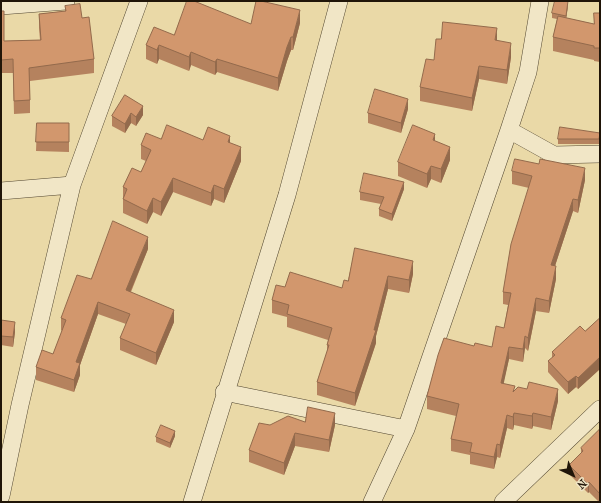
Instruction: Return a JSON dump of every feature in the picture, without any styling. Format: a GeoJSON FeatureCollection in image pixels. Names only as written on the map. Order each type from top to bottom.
{"type":"FeatureCollection","features":[{"type":"Feature","properties":{"kind":"street"},"geometry":{"type":"LineString","coordinates":[[1,6],[66,1]]}},
{"type":"Feature","properties":{"kind":"street"},"geometry":{"type":"LineString","coordinates":[[1,496],[72,186],[139,1]]}},
{"type":"Feature","properties":{"kind":"street"},"geometry":{"type":"LineString","coordinates":[[192,502],[224,392],[287,195],[339,1]]}},
{"type":"Feature","properties":{"kind":"street"},"geometry":{"type":"LineString","coordinates":[[372,502],[406,429],[509,130],[528,72],[540,1]]}},
{"type":"Feature","properties":{"kind":"street"},"geometry":{"type":"LineString","coordinates":[[509,130],[554,155],[600,154]]}},
{"type":"Feature","properties":{"kind":"street"},"geometry":{"type":"LineString","coordinates":[[1,192],[72,186]]}},
{"type":"Feature","properties":{"kind":"street"},"geometry":{"type":"LineString","coordinates":[[224,392],[406,429]]}},
{"type":"Feature","properties":{"kind":"street"},"geometry":{"type":"LineString","coordinates":[[503,502],[600,409]]}},
{"type":"Feature","properties":{"kind":"building"},"geometry":{"type":"Polygon","coordinates":[[[187,1],[194,1],[251,24],[256,1],[300,10],[293,37],[291,37],[287,47],[278,78],[217,59],[215,62],[191,52],[189,57],[159,45],[157,50],[146,45],[154,27],[174,35],[187,1]]]}},
{"type":"Feature","properties":{"kind":"building"},"geometry":{"type":"Polygon","coordinates":[[[555,1],[568,1],[566,16],[552,13],[555,1]]]}},
{"type":"Feature","properties":{"kind":"building"},"geometry":{"type":"Polygon","coordinates":[[[80,4],[82,18],[89,17],[94,59],[29,68],[30,100],[14,101],[13,59],[1,60],[1,11],[4,11],[4,41],[41,40],[39,14],[66,11],[65,6],[80,4]]]}},
{"type":"Feature","properties":{"kind":"building"},"geometry":{"type":"Polygon","coordinates":[[[594,13],[600,13],[600,48],[594,48],[594,46],[553,37],[558,16],[594,24],[594,13]]]}},
{"type":"Feature","properties":{"kind":"building"},"geometry":{"type":"Polygon","coordinates":[[[443,22],[497,28],[495,40],[511,43],[507,70],[479,66],[472,98],[420,87],[426,59],[434,60],[436,39],[441,39],[443,22]]]}},
{"type":"Feature","properties":{"kind":"building"},"geometry":{"type":"Polygon","coordinates":[[[375,89],[408,99],[401,123],[368,113],[375,89]]]}},
{"type":"Feature","properties":{"kind":"building"},"geometry":{"type":"Polygon","coordinates":[[[125,95],[143,106],[136,117],[131,113],[125,124],[112,116],[125,95]]]}},
{"type":"Feature","properties":{"kind":"building"},"geometry":{"type":"Polygon","coordinates":[[[37,123],[69,123],[69,142],[36,142],[37,123]]]}},
{"type":"Feature","properties":{"kind":"building"},"geometry":{"type":"Polygon","coordinates":[[[167,125],[203,140],[208,127],[230,136],[228,142],[241,147],[224,189],[214,185],[211,193],[173,178],[161,202],[153,198],[147,211],[123,199],[127,189],[123,187],[132,168],[141,172],[151,150],[141,145],[146,133],[161,139],[167,125]]]}},
{"type":"Feature","properties":{"kind":"building"},"geometry":{"type":"Polygon","coordinates":[[[413,125],[435,134],[433,140],[450,147],[441,169],[431,166],[427,174],[398,162],[413,125]]]}},
{"type":"Feature","properties":{"kind":"building"},"geometry":{"type":"Polygon","coordinates":[[[560,127],[600,133],[599,139],[558,139],[560,127]]]}},
{"type":"Feature","properties":{"kind":"building"},"geometry":{"type":"Polygon","coordinates":[[[515,159],[539,164],[540,159],[585,168],[578,200],[573,199],[551,265],[556,266],[549,301],[536,298],[528,338],[525,336],[523,349],[509,347],[501,383],[515,386],[513,392],[518,387],[527,389],[529,382],[558,389],[551,417],[533,413],[532,416],[514,413],[513,417],[507,415],[500,445],[497,444],[494,457],[470,452],[472,443],[451,439],[459,404],[427,396],[444,338],[474,346],[475,343],[492,347],[496,326],[504,328],[511,293],[503,292],[511,244],[532,176],[512,171],[515,159]]]}},
{"type":"Feature","properties":{"kind":"building"},"geometry":{"type":"Polygon","coordinates":[[[364,173],[404,182],[392,214],[379,209],[384,197],[360,192],[364,173]]]}},
{"type":"Feature","properties":{"kind":"building"},"geometry":{"type":"Polygon","coordinates":[[[113,221],[148,237],[126,290],[174,310],[156,353],[120,338],[130,314],[98,302],[76,362],[80,363],[74,380],[36,367],[42,350],[53,354],[66,320],[61,318],[77,275],[91,279],[113,221]]]}},
{"type":"Feature","properties":{"kind":"building"},"geometry":{"type":"Polygon","coordinates":[[[355,248],[413,261],[409,280],[388,276],[374,330],[376,330],[355,393],[317,382],[329,345],[327,345],[332,328],[287,314],[289,305],[272,300],[276,285],[285,287],[290,272],[342,288],[344,280],[348,281],[355,248]]]}},
{"type":"Feature","properties":{"kind":"building"},"geometry":{"type":"Polygon","coordinates":[[[600,318],[600,357],[578,378],[576,376],[568,382],[548,361],[555,355],[552,352],[580,326],[585,331],[600,318]]]}},
{"type":"Feature","properties":{"kind":"building"},"geometry":{"type":"Polygon","coordinates":[[[1,320],[15,322],[13,337],[1,336],[1,320]]]}},
{"type":"Feature","properties":{"kind":"building"},"geometry":{"type":"Polygon","coordinates":[[[308,407],[335,413],[329,440],[295,433],[284,463],[249,450],[259,423],[270,425],[288,416],[305,422],[308,407]]]}},
{"type":"Feature","properties":{"kind":"building"},"geometry":{"type":"Polygon","coordinates":[[[161,425],[175,431],[170,443],[156,437],[161,425]]]}},
{"type":"Feature","properties":{"kind":"building"},"geometry":{"type":"Polygon","coordinates":[[[600,429],[600,494],[589,482],[588,484],[569,465],[583,451],[581,448],[600,429]]]}}]}
